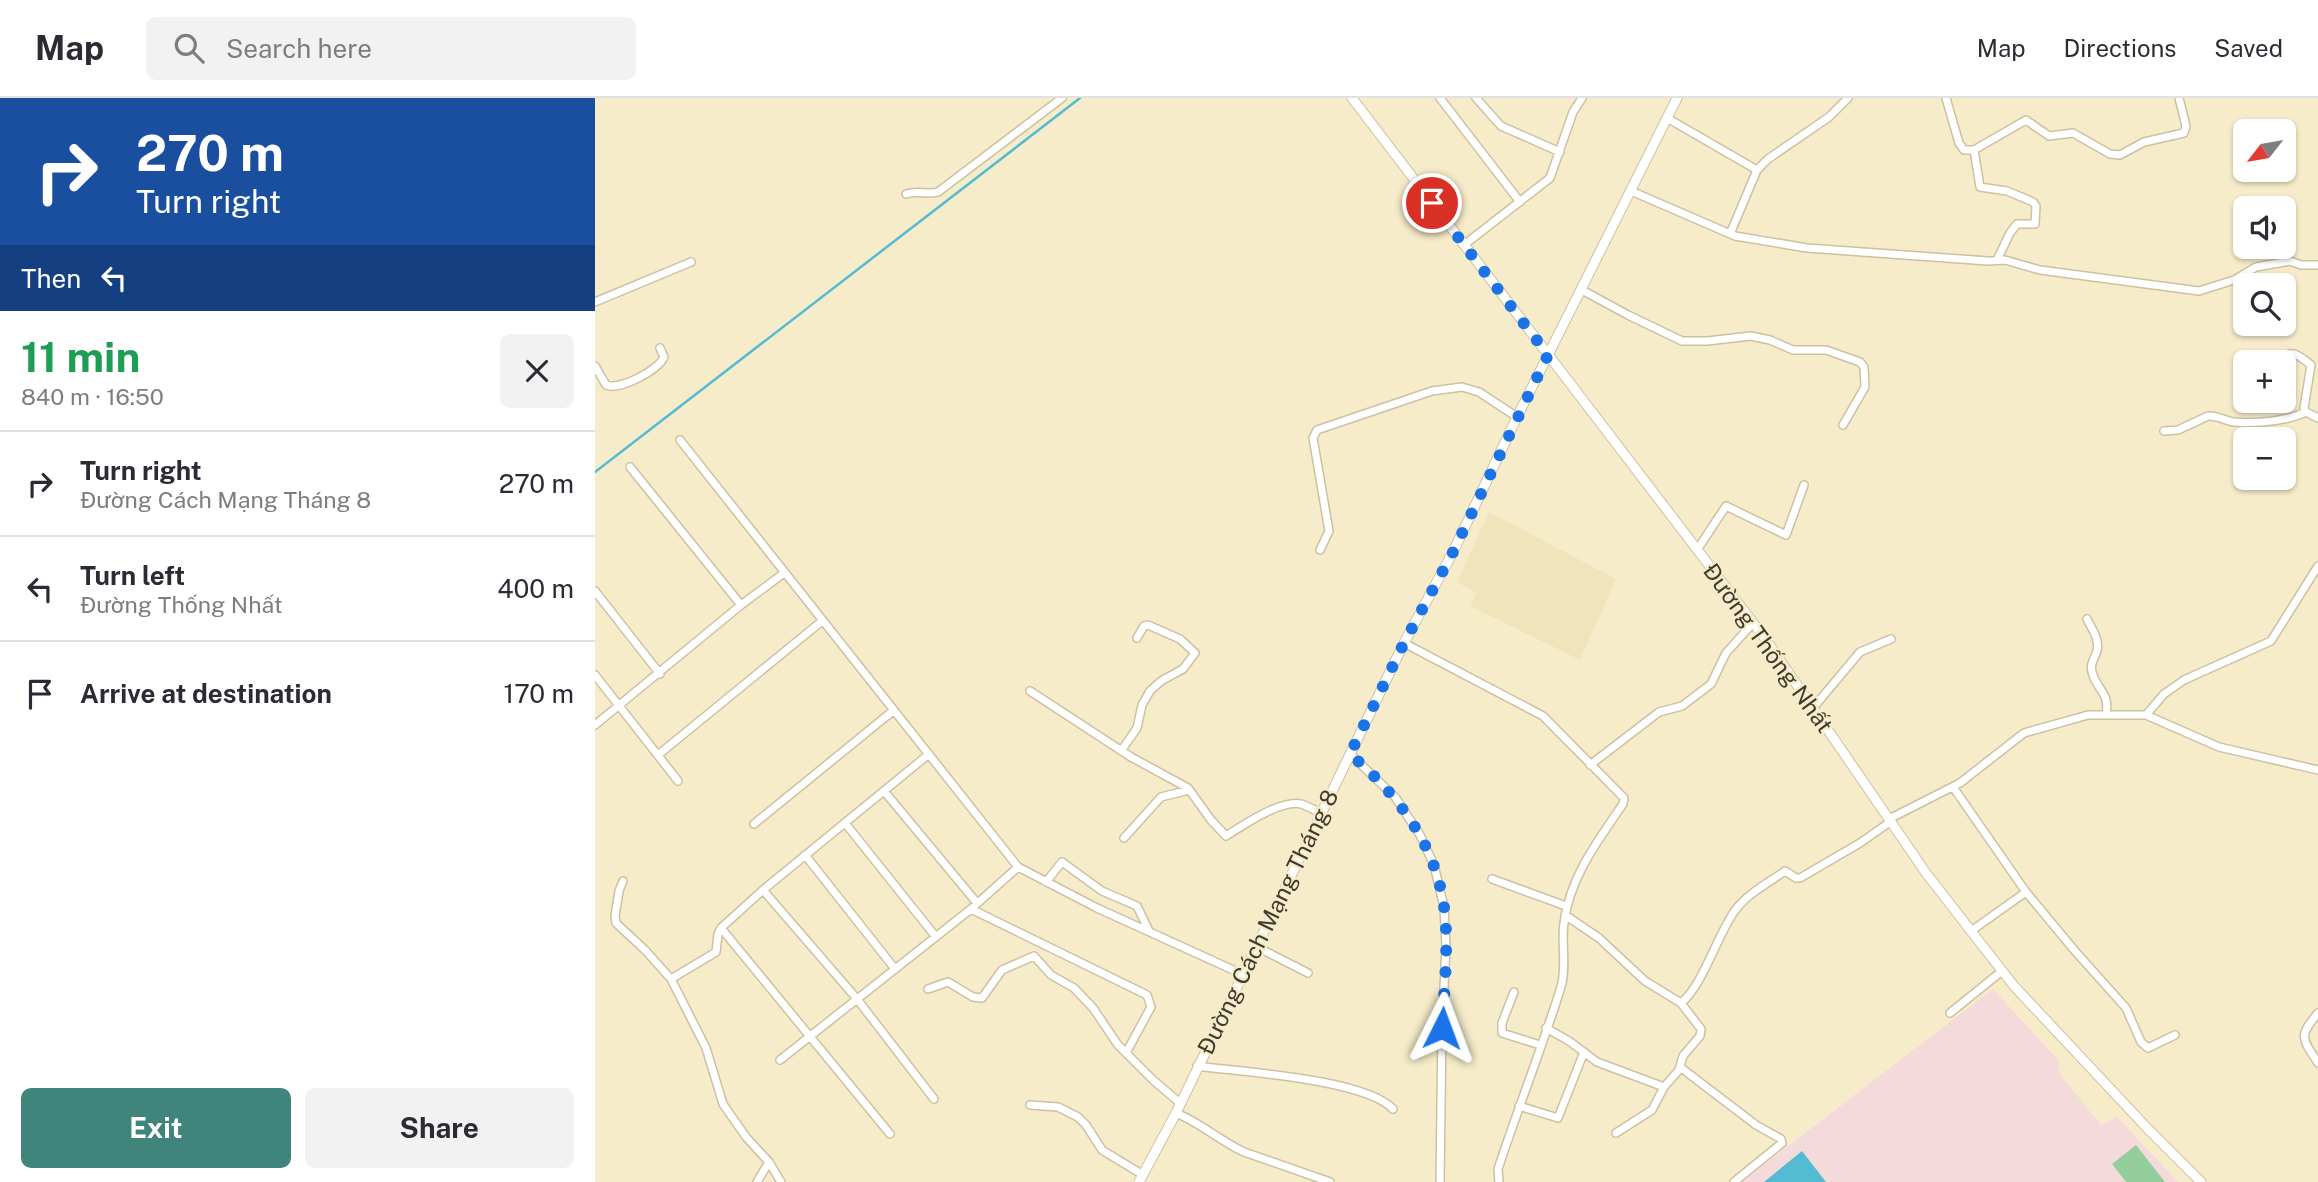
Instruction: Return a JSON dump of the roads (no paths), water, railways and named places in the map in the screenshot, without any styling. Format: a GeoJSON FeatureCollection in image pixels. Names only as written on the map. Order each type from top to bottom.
{"type":"FeatureCollection","features":[{"type":"Feature","properties":{"kind":"street"},"geometry":{"type":"LineString","coordinates":[[906,194],[938,192],[1062,98]]}},
{"type":"Feature","properties":{"kind":"street","name":"Đường Thống Nhất"},"geometry":{"type":"LineString","coordinates":[[1352,98],[1753,623],[1890,821],[2002,971],[2095,1073],[2201,1182]]}},
{"type":"Feature","properties":{"kind":"street"},"geometry":{"type":"LineString","coordinates":[[1440,98],[1520,202]]}},
{"type":"Feature","properties":{"kind":"street"},"geometry":{"type":"LineString","coordinates":[[1476,98],[1501,126],[1560,152]]}},
{"type":"Feature","properties":{"kind":"street"},"geometry":{"type":"LineString","coordinates":[[1464,245],[1550,178],[1573,112],[1582,98]]}},
{"type":"Feature","properties":{"kind":"street","name":"Đường Cách Mạng Tháng 8"},"geometry":{"type":"LineString","coordinates":[[1141,1180],[1404,643],[1453,552],[1517,417],[1677,98]]}},
{"type":"Feature","properties":{"kind":"street"},"geometry":{"type":"LineString","coordinates":[[1730,234],[1757,170],[1768,159],[1829,117],[1848,98]]}},
{"type":"Feature","properties":{"kind":"street"},"geometry":{"type":"LineString","coordinates":[[1946,98],[1964,150],[1974,150],[2026,120],[2049,136],[2073,133],[2110,155],[2120,155],[2144,142],[2184,132],[2186,126],[2179,98]]}},
{"type":"Feature","properties":{"kind":"street"},"geometry":{"type":"LineString","coordinates":[[1667,118],[1757,170]]}},
{"type":"Feature","properties":{"kind":"street"},"geometry":{"type":"LineString","coordinates":[[1974,150],[1980,187],[2007,191],[2033,202],[2036,206],[2035,224],[2017,224],[1997,260]]}},
{"type":"Feature","properties":{"kind":"street"},"geometry":{"type":"LineString","coordinates":[[1631,191],[1730,234],[1807,248],[1997,260],[2095,278],[2199,291],[2234,280],[2256,267],[2290,261],[2301,265],[2318,265]]}},
{"type":"Feature","properties":{"kind":"street"},"geometry":{"type":"LineString","coordinates":[[595,302],[691,262]]}},
{"type":"Feature","properties":{"kind":"street"},"geometry":{"type":"LineString","coordinates":[[1582,290],[1682,341],[1751,336],[1770,340],[1793,350],[1826,350],[1860,362],[1864,368],[1865,387],[1843,425]]}},
{"type":"Feature","properties":{"kind":"street"},"geometry":{"type":"LineString","coordinates":[[595,366],[606,385],[614,387],[642,376],[658,366],[664,357],[660,348]]}},
{"type":"Feature","properties":{"kind":"street"},"geometry":{"type":"LineString","coordinates":[[2296,354],[2311,365],[2303,403],[2306,412],[2318,418]]}},
{"type":"Feature","properties":{"kind":"street"},"geometry":{"type":"LineString","coordinates":[[1320,550],[1329,531],[1313,438],[1317,430],[1431,391],[1462,387],[1479,393],[1517,417]]}},
{"type":"Feature","properties":{"kind":"street"},"geometry":{"type":"LineString","coordinates":[[2164,431],[2178,430],[2208,416],[2232,422],[2257,422],[2306,412]]}},
{"type":"Feature","properties":{"kind":"street"},"geometry":{"type":"LineString","coordinates":[[680,440],[1018,867],[1097,908],[1243,974]]}},
{"type":"Feature","properties":{"kind":"street"},"geometry":{"type":"LineString","coordinates":[[630,467],[741,605]]}},
{"type":"Feature","properties":{"kind":"street"},"geometry":{"type":"LineString","coordinates":[[1697,550],[1726,506],[1786,535],[1804,485]]}},
{"type":"Feature","properties":{"kind":"street"},"geometry":{"type":"LineString","coordinates":[[2146,715],[2164,694],[2184,680],[2271,641],[2318,566]]}},
{"type":"Feature","properties":{"kind":"street"},"geometry":{"type":"LineString","coordinates":[[595,725],[784,573]]}},
{"type":"Feature","properties":{"kind":"street"},"geometry":{"type":"LineString","coordinates":[[595,591],[660,674]]}},
{"type":"Feature","properties":{"kind":"street"},"geometry":{"type":"LineString","coordinates":[[2087,619],[2097,638],[2097,651],[2091,665],[2094,679],[2107,698],[2106,714]]}},
{"type":"Feature","properties":{"kind":"street"},"geometry":{"type":"LineString","coordinates":[[658,755],[822,621]]}},
{"type":"Feature","properties":{"kind":"street"},"geometry":{"type":"LineString","coordinates":[[1590,765],[1659,712],[1682,706],[1711,684],[1726,653],[1753,623]]}},
{"type":"Feature","properties":{"kind":"street"},"geometry":{"type":"LineString","coordinates":[[1121,751],[1137,728],[1142,705],[1150,691],[1166,677],[1181,670],[1195,653],[1180,639],[1148,625],[1144,626],[1137,638]]}},
{"type":"Feature","properties":{"kind":"street"},"geometry":{"type":"LineString","coordinates":[[1813,708],[1860,652],[1891,639]]}},
{"type":"Feature","properties":{"kind":"street"},"geometry":{"type":"LineString","coordinates":[[1404,643],[1543,716],[1622,795],[1624,802],[1580,869],[1566,911],[1562,985],[1498,1170],[1499,1182]]}},
{"type":"Feature","properties":{"kind":"street"},"geometry":{"type":"LineString","coordinates":[[595,675],[678,781]]}},
{"type":"Feature","properties":{"kind":"street"},"geometry":{"type":"LineString","coordinates":[[1030,691],[1121,751],[1189,790],[1226,836],[1247,822],[1285,805],[1301,804],[1322,813]]}},
{"type":"Feature","properties":{"kind":"street"},"geometry":{"type":"LineString","coordinates":[[754,824],[894,710]]}},
{"type":"Feature","properties":{"kind":"street"},"geometry":{"type":"LineString","coordinates":[[1681,1003],[1693,992],[1716,942],[1738,906],[1785,871],[1800,878],[1860,843],[1890,821],[1953,787],[2024,733],[2088,715],[2146,715],[2219,747],[2318,770]]}},
{"type":"Feature","properties":{"kind":"street"},"geometry":{"type":"LineString","coordinates":[[671,979],[716,951],[721,928],[763,890],[929,754]]}},
{"type":"Feature","properties":{"kind":"street"},"geometry":{"type":"LineString","coordinates":[[1350,754],[1395,797],[1420,835],[1434,865],[1444,907],[1446,947],[1440,1182]]}},
{"type":"Feature","properties":{"kind":"street"},"geometry":{"type":"LineString","coordinates":[[1953,787],[2026,892],[2074,951],[2126,1008],[2144,1046],[2148,1048],[2175,1035]]}},
{"type":"Feature","properties":{"kind":"street"},"geometry":{"type":"LineString","coordinates":[[1124,838],[1161,797],[1189,790]]}},
{"type":"Feature","properties":{"kind":"street"},"geometry":{"type":"LineString","coordinates":[[884,791],[977,903]]}},
{"type":"Feature","properties":{"kind":"street"},"geometry":{"type":"LineString","coordinates":[[845,823],[936,937]]}},
{"type":"Feature","properties":{"kind":"street"},"geometry":{"type":"LineString","coordinates":[[805,855],[895,969]]}},
{"type":"Feature","properties":{"kind":"street"},"geometry":{"type":"LineString","coordinates":[[1046,882],[1062,862],[1102,891],[1137,906],[1149,931]]}},
{"type":"Feature","properties":{"kind":"street"},"geometry":{"type":"LineString","coordinates":[[780,1060],[971,909],[1018,867]]}},
{"type":"Feature","properties":{"kind":"street"},"geometry":{"type":"LineString","coordinates":[[1492,879],[1566,911],[1645,981],[1681,1003],[1702,1031],[1646,1115],[1616,1133]]}},
{"type":"Feature","properties":{"kind":"street"},"geometry":{"type":"LineString","coordinates":[[623,881],[618,891],[616,923],[671,979],[706,1048],[723,1104],[746,1137],[769,1162],[781,1182]]}},
{"type":"Feature","properties":{"kind":"street"},"geometry":{"type":"LineString","coordinates":[[763,890],[857,999],[934,1099]]}},
{"type":"Feature","properties":{"kind":"street"},"geometry":{"type":"LineString","coordinates":[[1971,931],[2026,892]]}},
{"type":"Feature","properties":{"kind":"street"},"geometry":{"type":"LineString","coordinates":[[971,909],[1147,995],[1151,1007],[1126,1053]]}},
{"type":"Feature","properties":{"kind":"street"},"geometry":{"type":"LineString","coordinates":[[721,928],[890,1134]]}},
{"type":"Feature","properties":{"kind":"street"},"geometry":{"type":"LineString","coordinates":[[1257,947],[1308,973]]}},
{"type":"Feature","properties":{"kind":"street"},"geometry":{"type":"LineString","coordinates":[[928,989],[948,982],[973,997],[982,998],[1002,970],[1034,956],[1051,975],[1074,988],[1093,1008],[1112,1038],[1180,1103]]}},
{"type":"Feature","properties":{"kind":"street"},"geometry":{"type":"LineString","coordinates":[[1950,1013],[2002,971]]}},
{"type":"Feature","properties":{"kind":"street"},"geometry":{"type":"LineString","coordinates":[[1514,992],[1502,1023],[1502,1033],[1540,1045]]}},
{"type":"Feature","properties":{"kind":"street"},"geometry":{"type":"LineString","coordinates":[[2318,1013],[2303,1035],[2318,1063]]}},
{"type":"Feature","properties":{"kind":"street"},"geometry":{"type":"LineString","coordinates":[[1546,1028],[1597,1062],[1664,1087]]}},
{"type":"Feature","properties":{"kind":"street"},"geometry":{"type":"LineString","coordinates":[[1519,1105],[1558,1118],[1584,1052]]}},
{"type":"Feature","properties":{"kind":"street"},"geometry":{"type":"LineString","coordinates":[[1197,1066],[1324,1083],[1382,1100],[1393,1109]]}},
{"type":"Feature","properties":{"kind":"street"},"geometry":{"type":"LineString","coordinates":[[1680,1067],[1756,1125],[1781,1139],[1782,1143],[1734,1182]]}},
{"type":"Feature","properties":{"kind":"street"},"geometry":{"type":"LineString","coordinates":[[1030,1105],[1058,1107],[1078,1117],[1103,1150],[1141,1180]]}},
{"type":"Feature","properties":{"kind":"street"},"geometry":{"type":"LineString","coordinates":[[1176,1113],[1193,1120],[1244,1152],[1330,1182]]}},
{"type":"Feature","properties":{"kind":"street"},"geometry":{"type":"LineString","coordinates":[[757,1182],[769,1162]]}},
{"type":"Feature","properties":{"kind":"water"},"geometry":{"type":"Polygon","coordinates":[[[1802,1151],[1826,1182],[1764,1182],[1802,1151]]]}},
{"type":"Feature","properties":{"kind":"waterway"},"geometry":{"type":"LineString","coordinates":[[595,472],[1080,98]]}}]}
